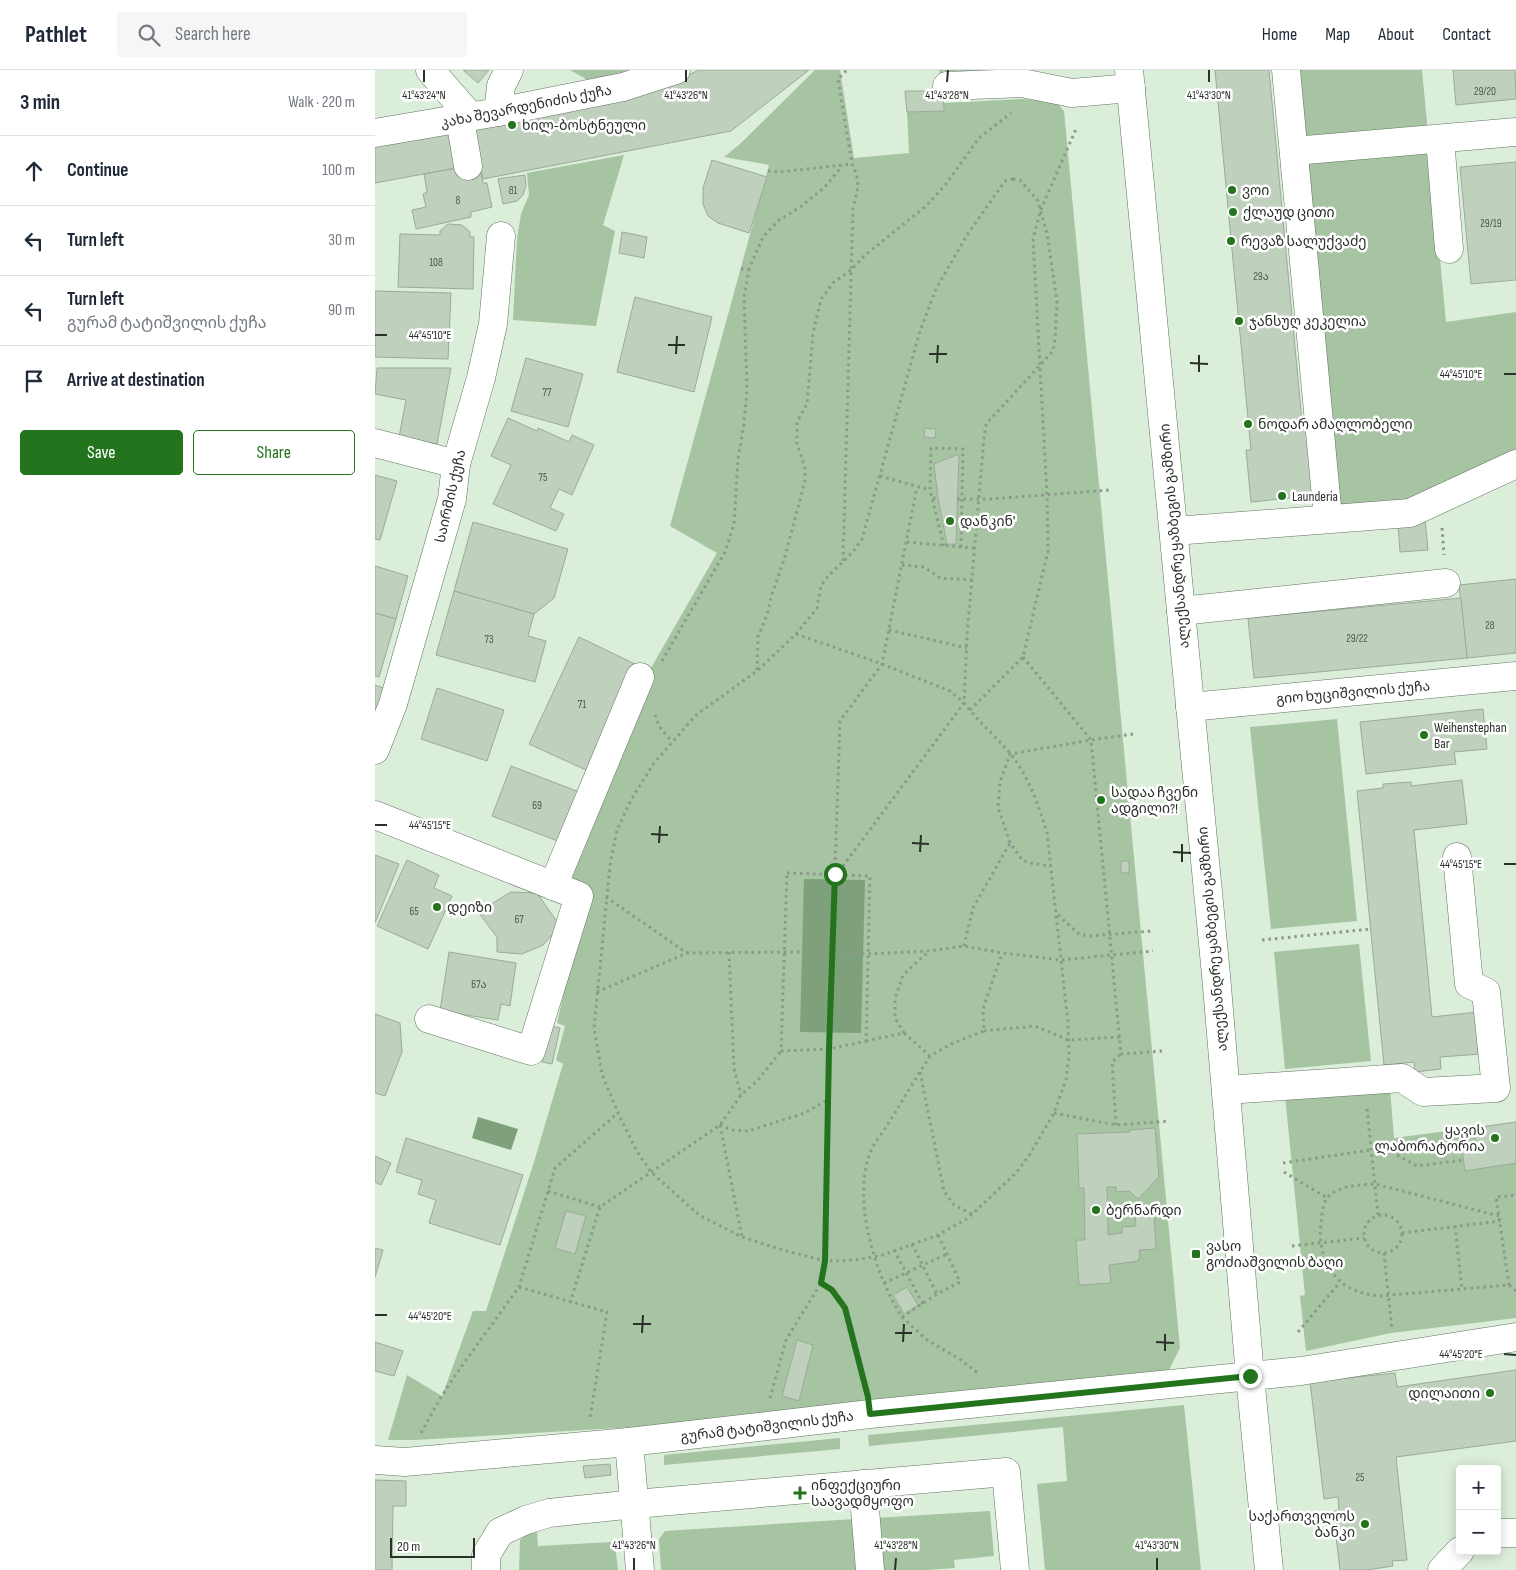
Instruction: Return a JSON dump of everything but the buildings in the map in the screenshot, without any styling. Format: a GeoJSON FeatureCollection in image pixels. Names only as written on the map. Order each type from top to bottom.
{"type":"FeatureCollection","features":[{"type":"Feature","properties":{"kind":"street"},"geometry":{"type":"LineString","coordinates":[[430,70],[465,118],[468,166]]}},
{"type":"Feature","properties":{"kind":"street"},"geometry":{"type":"LineString","coordinates":[[498,112],[501,86],[509,70]]}},
{"type":"Feature","properties":{"kind":"street","name":"კახა შევარდენიძის ქუჩა"},"geometry":{"type":"LineString","coordinates":[[375,134],[623,87],[675,70]]}},
{"type":"Feature","properties":{"kind":"street"},"geometry":{"type":"LineString","coordinates":[[1286,70],[1328,518]]}},
{"type":"Feature","properties":{"kind":"street"},"geometry":{"type":"LineString","coordinates":[[947,86],[1022,83],[1073,93],[1130,79]]}},
{"type":"Feature","properties":{"kind":"street","name":"ალექსანდრე ყაზბეგის გამზირი"},"geometry":{"type":"LineString","coordinates":[[1130,79],[1226,1090],[1250,1376],[1269,1570]]}},
{"type":"Feature","properties":{"kind":"street"},"geometry":{"type":"LineString","coordinates":[[1294,151],[1516,132]]}},
{"type":"Feature","properties":{"kind":"street"},"geometry":{"type":"LineString","coordinates":[[1440,139],[1449,249]]}},
{"type":"Feature","properties":{"kind":"street","name":"საირმის ქუჩა"},"geometry":{"type":"LineString","coordinates":[[375,750],[393,704],[452,499],[456,464],[481,378],[493,324],[501,236]]}},
{"type":"Feature","properties":{"kind":"street"},"geometry":{"type":"LineString","coordinates":[[375,443],[456,464]]}},
{"type":"Feature","properties":{"kind":"street"},"geometry":{"type":"LineString","coordinates":[[1173,531],[1410,513],[1516,464]]}},
{"type":"Feature","properties":{"kind":"street"},"geometry":{"type":"LineString","coordinates":[[1181,611],[1446,583]]}},
{"type":"Feature","properties":{"kind":"street"},"geometry":{"type":"LineString","coordinates":[[553,886],[649,673]]}},
{"type":"Feature","properties":{"kind":"street","name":"გიო ხუციშვილის ქუჩა"},"geometry":{"type":"LineString","coordinates":[[1190,707],[1516,676]]}},
{"type":"Feature","properties":{"kind":"street"},"geometry":{"type":"LineString","coordinates":[[375,815],[579,896],[531,1051],[429,1019]]}},
{"type":"Feature","properties":{"kind":"street"},"geometry":{"type":"LineString","coordinates":[[1226,1090],[1402,1078],[1423,1092],[1496,1088],[1486,992],[1469,984],[1457,856]]}},
{"type":"Feature","properties":{"kind":"street","name":"გურამ ტატიშვილის ქუჩა"},"geometry":{"type":"LineString","coordinates":[[375,1460],[405,1462],[629,1442],[870,1414],[1301,1371],[1516,1338]]}},
{"type":"Feature","properties":{"kind":"street"},"geometry":{"type":"LineString","coordinates":[[629,1442],[641,1570]]}},
{"type":"Feature","properties":{"kind":"street"},"geometry":{"type":"LineString","coordinates":[[486,1570],[486,1555],[500,1532],[526,1520],[549,1513],[1006,1472],[1015,1570]]}},
{"type":"Feature","properties":{"kind":"street"},"geometry":{"type":"LineString","coordinates":[[863,1484],[870,1570]]}},
{"type":"Feature","properties":{"kind":"street"},"geometry":{"type":"LineString","coordinates":[[1501,1533],[1516,1532]]}},
{"type":"Feature","properties":{"kind":"street"},"geometry":{"type":"LineString","coordinates":[[1442,1570],[1456,1555]]}},
{"type":"Feature","properties":{"kind":"path"},"geometry":{"type":"LineString","coordinates":[[843,561],[853,207],[858,189],[858,175],[852,164],[838,79],[847,70]]}},
{"type":"Feature","properties":{"kind":"path"},"geometry":{"type":"LineString","coordinates":[[757,671],[758,637],[767,615],[805,481],[805,468],[797,444],[797,422],[807,404],[813,333],[821,299],[834,282],[851,270],[864,256],[926,206],[946,184],[979,138],[1013,111]]}},
{"type":"Feature","properties":{"kind":"path"},"geometry":{"type":"LineString","coordinates":[[969,710],[1023,657],[1048,552],[1047,495],[1033,239],[1041,209],[1076,129]]}},
{"type":"Feature","properties":{"kind":"path"},"geometry":{"type":"LineString","coordinates":[[768,171],[779,172],[852,164]]}},
{"type":"Feature","properties":{"kind":"path"},"geometry":{"type":"LineString","coordinates":[[649,673],[725,552],[734,524],[738,459],[747,389],[744,297],[749,269],[763,237],[768,231],[779,220],[801,207],[825,187],[842,166]]}},
{"type":"Feature","properties":{"kind":"path"},"geometry":{"type":"LineString","coordinates":[[796,634],[883,664],[950,691],[965,703],[969,710],[1010,754],[1029,785],[1041,812],[1047,833],[1068,1023],[1066,1080],[1054,1113],[1030,1154],[1016,1173],[972,1214],[938,1235],[895,1250],[855,1260],[825,1261],[742,1237],[699,1215],[651,1172],[636,1150],[602,1074],[594,1028],[610,865],[617,830],[631,800],[654,763],[696,714],[757,671],[796,634],[817,608],[821,586],[828,576],[853,553],[862,539],[921,331],[936,289],[967,235],[1005,181],[1020,180],[1038,201],[1047,233],[1057,302],[1055,338],[1053,350],[987,424],[984,438],[974,548],[965,703],[836,874]]}},
{"type":"Feature","properties":{"kind":"path"},"geometry":{"type":"LineString","coordinates":[[741,269],[749,269]]}},
{"type":"Feature","properties":{"kind":"path"},"geometry":{"type":"LineString","coordinates":[[944,546],[930,490],[931,448],[963,449],[960,499],[961,547]]}},
{"type":"Feature","properties":{"kind":"path"},"geometry":{"type":"LineString","coordinates":[[880,476],[930,490]]}},
{"type":"Feature","properties":{"kind":"path"},"geometry":{"type":"LineString","coordinates":[[769,1400],[786,1340],[821,1283],[825,1261],[834,880],[836,874],[841,721],[883,664],[917,487]]}},
{"type":"Feature","properties":{"kind":"path"},"geometry":{"type":"LineString","coordinates":[[960,499],[1110,490]]}},
{"type":"Feature","properties":{"kind":"path"},"geometry":{"type":"LineString","coordinates":[[933,498],[938,498]]}},
{"type":"Feature","properties":{"kind":"path"},"geometry":{"type":"LineString","coordinates":[[1440,499],[1446,583]]}},
{"type":"Feature","properties":{"kind":"path"},"geometry":{"type":"LineString","coordinates":[[907,542],[974,548]]}},
{"type":"Feature","properties":{"kind":"path"},"geometry":{"type":"LineString","coordinates":[[902,565],[924,567],[940,578],[972,580]]}},
{"type":"Feature","properties":{"kind":"path"},"geometry":{"type":"LineString","coordinates":[[889,630],[967,648]]}},
{"type":"Feature","properties":{"kind":"path"},"geometry":{"type":"LineString","coordinates":[[1023,657],[1091,740],[1121,1054]]}},
{"type":"Feature","properties":{"kind":"path"},"geometry":{"type":"LineString","coordinates":[[654,709],[659,726],[672,742]]}},
{"type":"Feature","properties":{"kind":"path"},"geometry":{"type":"LineString","coordinates":[[1010,754],[1133,734]]}},
{"type":"Feature","properties":{"kind":"path"},"geometry":{"type":"LineString","coordinates":[[1010,754],[1000,782],[998,807],[1011,843],[1022,860],[1030,864],[1051,866]]}},
{"type":"Feature","properties":{"kind":"path"},"geometry":{"type":"LineString","coordinates":[[963,946],[973,908],[1011,843]]}},
{"type":"Feature","properties":{"kind":"path"},"geometry":{"type":"LineString","coordinates":[[571,1303],[600,1207],[720,1125],[741,1095],[758,1080],[781,1051],[787,873],[870,876],[865,954],[865,1040]]}},
{"type":"Feature","properties":{"kind":"path"},"geometry":{"type":"LineString","coordinates":[[607,897],[687,953]]}},
{"type":"Feature","properties":{"kind":"path"},"geometry":{"type":"LineString","coordinates":[[1057,914],[1079,934],[1088,936],[1151,931]]}},
{"type":"Feature","properties":{"kind":"path"},"geometry":{"type":"LineString","coordinates":[[1262,940],[1371,929]]}},
{"type":"Feature","properties":{"kind":"path"},"geometry":{"type":"LineString","coordinates":[[597,992],[687,953],[802,952],[865,954],[929,951],[963,946],[1061,960],[1153,951]]}},
{"type":"Feature","properties":{"kind":"path"},"geometry":{"type":"LineString","coordinates":[[929,951],[903,975],[895,998],[895,1018],[905,1033],[931,1056]]}},
{"type":"Feature","properties":{"kind":"path"},"geometry":{"type":"LineString","coordinates":[[729,952],[734,1069],[741,1095]]}},
{"type":"Feature","properties":{"kind":"path"},"geometry":{"type":"LineString","coordinates":[[984,1031],[983,1009],[1002,953]]}},
{"type":"Feature","properties":{"kind":"path"},"geometry":{"type":"LineString","coordinates":[[1007,1400],[961,1360],[927,1340],[902,1317],[889,1298],[874,1256],[863,1200],[864,1174],[871,1151],[931,1056],[953,1043],[984,1031],[1035,1026],[1068,1040],[1120,1037]]}},
{"type":"Feature","properties":{"kind":"path"},"geometry":{"type":"LineString","coordinates":[[781,1051],[829,1049],[905,1033]]}},
{"type":"Feature","properties":{"kind":"path"},"geometry":{"type":"LineString","coordinates":[[1116,1125],[1112,1062],[1121,1054],[1163,1050]]}},
{"type":"Feature","properties":{"kind":"path"},"geometry":{"type":"LineString","coordinates":[[920,1072],[944,1192],[954,1205],[972,1214]]}},
{"type":"Feature","properties":{"kind":"path"},"geometry":{"type":"LineString","coordinates":[[1364,1081],[1378,1216]]}},
{"type":"Feature","properties":{"kind":"path"},"geometry":{"type":"LineString","coordinates":[[720,1125],[732,1130],[748,1131],[805,1113],[828,1100]]}},
{"type":"Feature","properties":{"kind":"path"},"geometry":{"type":"LineString","coordinates":[[416,1440],[461,1367],[519,1288],[555,1168],[618,1113]]}},
{"type":"Feature","properties":{"kind":"path"},"geometry":{"type":"LineString","coordinates":[[1054,1113],[1116,1125],[1169,1121]]}},
{"type":"Feature","properties":{"kind":"path"},"geometry":{"type":"LineString","coordinates":[[720,1125],[742,1237]]}},
{"type":"Feature","properties":{"kind":"path"},"geometry":{"type":"LineString","coordinates":[[1283,1163],[1384,1148],[1417,1166],[1464,1160]]}},
{"type":"Feature","properties":{"kind":"path"},"geometry":{"type":"LineString","coordinates":[[1284,1172],[1327,1198]]}},
{"type":"Feature","properties":{"kind":"path"},"geometry":{"type":"LineString","coordinates":[[1499,1216],[1375,1184],[1357,1185],[1341,1189],[1327,1198],[1323,1209],[1320,1243],[1323,1255],[1340,1282],[1355,1291],[1379,1296],[1509,1285]]}},
{"type":"Feature","properties":{"kind":"path"},"geometry":{"type":"LineString","coordinates":[[547,1191],[600,1207]]}},
{"type":"Feature","properties":{"kind":"path"},"geometry":{"type":"LineString","coordinates":[[1516,1195],[1496,1197],[1509,1285],[1516,1291]]}},
{"type":"Feature","properties":{"kind":"path"},"geometry":{"type":"LineString","coordinates":[[1386,1215],[1392,1217],[1400,1226],[1402,1232],[1399,1244],[1389,1252],[1384,1253],[1372,1250],[1367,1246],[1364,1238],[1366,1224],[1369,1220],[1378,1216],[1386,1215]]}},
{"type":"Feature","properties":{"kind":"path"},"geometry":{"type":"LineString","coordinates":[[1402,1232],[1500,1221]]}},
{"type":"Feature","properties":{"kind":"path"},"geometry":{"type":"LineString","coordinates":[[1455,1226],[1462,1289]]}},
{"type":"Feature","properties":{"kind":"path"},"geometry":{"type":"LineString","coordinates":[[902,1317],[937,1294],[960,1282],[938,1235]]}},
{"type":"Feature","properties":{"kind":"path"},"geometry":{"type":"LineString","coordinates":[[1292,1246],[1364,1238]]}},
{"type":"Feature","properties":{"kind":"path"},"geometry":{"type":"LineString","coordinates":[[912,1244],[937,1294]]}},
{"type":"Feature","properties":{"kind":"path"},"geometry":{"type":"LineString","coordinates":[[895,1250],[923,1304]]}},
{"type":"Feature","properties":{"kind":"path"},"geometry":{"type":"LineString","coordinates":[[1384,1253],[1393,1337]]}},
{"type":"Feature","properties":{"kind":"path"},"geometry":{"type":"LineString","coordinates":[[884,1282],[947,1254]]}},
{"type":"Feature","properties":{"kind":"path"},"geometry":{"type":"LineString","coordinates":[[1298,1332],[1340,1282]]}},
{"type":"Feature","properties":{"kind":"path"},"geometry":{"type":"LineString","coordinates":[[821,1283],[832,1290],[845,1308],[868,1397],[870,1414]]}},
{"type":"Feature","properties":{"kind":"path"},"geometry":{"type":"LineString","coordinates":[[519,1288],[607,1312],[589,1425]]}},
{"type":"Feature","properties":{"kind":"shaded area"},"geometry":{"type":"Polygon","coordinates":[[[570,70],[645,70],[591,82],[570,70]]]}},
{"type":"Feature","properties":{"kind":"shaded area"},"geometry":{"type":"Polygon","coordinates":[[[815,70],[840,70],[854,158],[909,153],[907,112],[944,111],[944,103],[1023,99],[1057,103],[1064,111],[1180,1348],[1168,1372],[720,1422],[416,1440],[388,1440],[407,1375],[442,1396],[473,1311],[486,1311],[563,1064],[556,1060],[565,1026],[557,1023],[563,997],[553,990],[586,888],[562,878],[651,668],[717,553],[670,526],[769,165],[724,157],[740,144],[815,70]]]}},
{"type":"Feature","properties":{"kind":"shaded area"},"geometry":{"type":"Polygon","coordinates":[[[1300,70],[1422,70],[1446,322],[1516,312],[1516,449],[1409,502],[1340,508],[1300,70]]]}},
{"type":"Feature","properties":{"kind":"shaded area"},"geometry":{"type":"Polygon","coordinates":[[[624,155],[603,225],[615,231],[596,326],[513,320],[517,239],[521,214],[529,195],[527,173],[624,155]]]}},
{"type":"Feature","properties":{"kind":"shaded area"},"geometry":{"type":"Polygon","coordinates":[[[1337,719],[1357,921],[1271,929],[1250,727],[1337,719]]]}},
{"type":"Feature","properties":{"kind":"shaded area"},"geometry":{"type":"Polygon","coordinates":[[[804,879],[865,880],[861,1033],[800,1032],[804,879]]]}},
{"type":"Feature","properties":{"kind":"shaded area"},"geometry":{"type":"Polygon","coordinates":[[[1359,944],[1371,1061],[1285,1069],[1274,952],[1359,944]]]}},
{"type":"Feature","properties":{"kind":"shaded area"},"geometry":{"type":"Polygon","coordinates":[[[1390,1088],[1394,1138],[1516,1122],[1516,1318],[1391,1333],[1306,1351],[1300,1296],[1305,1295],[1285,1096],[1390,1088]]]}},
{"type":"Feature","properties":{"kind":"shaded area"},"geometry":{"type":"Polygon","coordinates":[[[478,1117],[518,1129],[511,1150],[472,1138],[478,1117]]]}},
{"type":"Feature","properties":{"kind":"shaded area"},"geometry":{"type":"Polygon","coordinates":[[[1184,1405],[1201,1570],[1045,1570],[1037,1484],[1067,1481],[1063,1427],[869,1446],[868,1435],[1184,1405]]]}},
{"type":"Feature","properties":{"kind":"shaded area"},"geometry":{"type":"Polygon","coordinates":[[[840,1438],[840,1449],[664,1465],[664,1455],[840,1438]]]}},
{"type":"Feature","properties":{"kind":"shaded area"},"geometry":{"type":"Polygon","coordinates":[[[990,1511],[994,1556],[954,1560],[955,1568],[880,1570],[875,1518],[990,1511]]]}},
{"type":"Feature","properties":{"kind":"shaded area"},"geometry":{"type":"Polygon","coordinates":[[[855,1519],[859,1570],[661,1570],[659,1539],[665,1531],[855,1519]]]}},
{"type":"Feature","properties":{"kind":"shaded area"},"geometry":{"type":"Polygon","coordinates":[[[537,1532],[538,1546],[612,1542],[615,1544],[618,1570],[519,1570],[520,1540],[528,1533],[537,1532]]]}},
{"type":"Feature","properties":{"kind":"place","name":"ხილ-ბოსტნეული"},"geometry":{"type":"Point","coordinates":[512,125]}},
{"type":"Feature","properties":{"kind":"place","name":"ვოი"},"geometry":{"type":"Point","coordinates":[1232,190]}},
{"type":"Feature","properties":{"kind":"place","name":"ქლაუდ ცითი"},"geometry":{"type":"Point","coordinates":[1233,212]}},
{"type":"Feature","properties":{"kind":"place","name":"რევაზ სალუქვაძე"},"geometry":{"type":"Point","coordinates":[1231,241]}},
{"type":"Feature","properties":{"kind":"place","name":"ჯანსუღ კეკელია"},"geometry":{"type":"Point","coordinates":[1239,321]}},
{"type":"Feature","properties":{"kind":"place","name":"ნოდარ ამაღლობელი"},"geometry":{"type":"Point","coordinates":[1248,424]}},
{"type":"Feature","properties":{"kind":"place","name":"Launderia"},"geometry":{"type":"Point","coordinates":[1282,496]}},
{"type":"Feature","properties":{"kind":"place","name":"დანკინ'"},"geometry":{"type":"Point","coordinates":[950,521]}},
{"type":"Feature","properties":{"kind":"place","name":"Weihenstephan Bar"},"geometry":{"type":"Point","coordinates":[1424,735]}},
{"type":"Feature","properties":{"kind":"place","name":"სადაა ჩვენი ადგილი?!"},"geometry":{"type":"Point","coordinates":[1101,800]}},
{"type":"Feature","properties":{"kind":"place","name":"დეიზი"},"geometry":{"type":"Point","coordinates":[437,907]}},
{"type":"Feature","properties":{"kind":"place","name":"ყავის ლაბორატორია"},"geometry":{"type":"Point","coordinates":[1495,1138]}},
{"type":"Feature","properties":{"kind":"place","name":"ბერნარდი"},"geometry":{"type":"Point","coordinates":[1096,1210]}},
{"type":"Feature","properties":{"kind":"place","name":"ვასო გოძიაშვილის ბაღი"},"geometry":{"type":"Point","coordinates":[1196,1254]}},
{"type":"Feature","properties":{"kind":"place","name":"დილაითი"},"geometry":{"type":"Point","coordinates":[1490,1393]}},
{"type":"Feature","properties":{"kind":"place","name":"ინფექციური საავადმყოფო"},"geometry":{"type":"Point","coordinates":[800,1493]}},
{"type":"Feature","properties":{"kind":"place","name":"საქართველოს ბანკი"},"geometry":{"type":"Point","coordinates":[1365,1524]}},
{"type":"Feature","properties":{"kind":"route"},"geometry":{"type":"LineString","coordinates":[[835,874],[825,1261],[821,1283],[832,1290],[845,1308],[868,1397],[870,1414],[1250,1376]]}}]}
